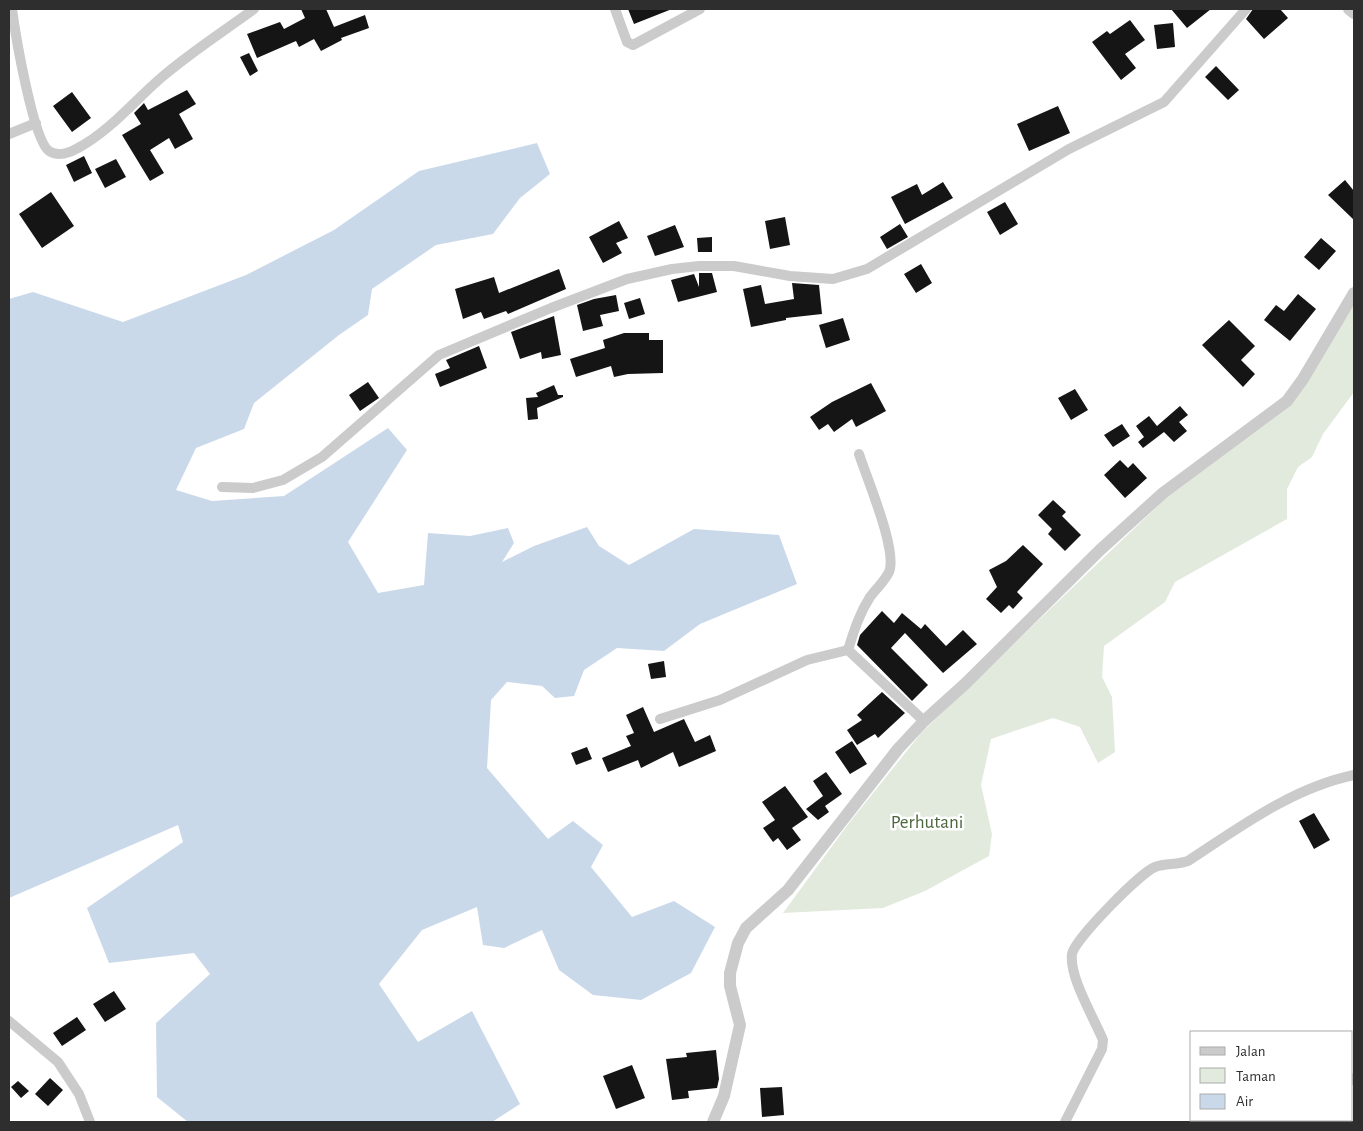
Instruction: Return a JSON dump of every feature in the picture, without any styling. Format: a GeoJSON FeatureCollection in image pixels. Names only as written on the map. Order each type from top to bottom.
{"type":"FeatureCollection","features":[{"type":"Feature","properties":{"kind":"street"},"geometry":{"type":"LineString","coordinates":[[12,9],[16,40],[42,143],[49,151],[57,154],[79,148],[107,127],[163,76],[254,9]]}},
{"type":"Feature","properties":{"kind":"street"},"geometry":{"type":"LineString","coordinates":[[615,9],[627,42],[633,45],[700,9]]}},
{"type":"Feature","properties":{"kind":"street"},"geometry":{"type":"LineString","coordinates":[[222,487],[259,487],[283,480],[303,470],[322,457],[439,355],[551,308],[627,279],[672,269],[699,266],[734,266],[790,276],[833,279],[867,269],[1069,149],[1164,102],[1246,9]]}},
{"type":"Feature","properties":{"kind":"street"},"geometry":{"type":"LineString","coordinates":[[1349,9],[1354,13]]}},
{"type":"Feature","properties":{"kind":"street"},"geometry":{"type":"LineString","coordinates":[[9,134],[36,123]]}},
{"type":"Feature","properties":{"kind":"street"},"geometry":{"type":"LineString","coordinates":[[713,1122],[724,1096],[740,1024],[730,986],[730,973],[738,944],[746,928],[788,890],[898,749],[924,721],[966,683],[1100,550],[1163,493],[1287,401],[1303,379],[1354,293]]}},
{"type":"Feature","properties":{"kind":"street"},"geometry":{"type":"LineString","coordinates":[[848,650],[858,619],[871,596],[883,583],[892,562],[888,539],[859,454]]}},
{"type":"Feature","properties":{"kind":"street"},"geometry":{"type":"LineString","coordinates":[[848,650],[924,721]]}},
{"type":"Feature","properties":{"kind":"street"},"geometry":{"type":"LineString","coordinates":[[660,719],[720,700],[807,660],[848,650]]}},
{"type":"Feature","properties":{"kind":"street"},"geometry":{"type":"LineString","coordinates":[[1065,1122],[1102,1049],[1103,1040],[1076,980],[1072,956],[1079,939],[1113,902],[1156,866],[1177,865],[1188,861],[1257,816],[1307,788],[1354,775]]}},
{"type":"Feature","properties":{"kind":"street"},"geometry":{"type":"LineString","coordinates":[[9,1021],[58,1062],[79,1094],[90,1122]]}},
{"type":"Feature","properties":{"kind":"green space","name":"Perhutani"},"geometry":{"type":"Polygon","coordinates":[[[1354,304],[1354,392],[1323,434],[1312,457],[1298,467],[1287,489],[1287,519],[1175,582],[1165,602],[1104,646],[1102,677],[1112,697],[1115,752],[1098,763],[1080,727],[1053,718],[991,739],[981,785],[992,834],[989,856],[925,891],[883,908],[783,913],[849,823],[922,732],[1167,497],[1289,406],[1354,304]]]}},
{"type":"Feature","properties":{"kind":"water"},"geometry":{"type":"Polygon","coordinates":[[[537,143],[550,174],[520,198],[493,234],[436,245],[372,289],[368,315],[339,335],[254,403],[244,429],[196,448],[176,490],[212,501],[284,496],[388,428],[407,450],[348,542],[378,593],[424,585],[428,533],[470,536],[508,528],[514,543],[502,562],[534,546],[587,527],[599,546],[629,565],[694,529],[779,535],[797,584],[700,624],[664,651],[617,648],[584,670],[574,696],[555,698],[542,686],[507,682],[491,700],[487,768],[548,839],[573,821],[603,845],[591,867],[632,917],[674,901],[715,927],[691,973],[641,1000],[593,995],[559,970],[542,930],[504,948],[483,945],[477,907],[422,930],[379,984],[418,1042],[472,1011],[520,1104],[492,1122],[188,1122],[157,1097],[156,1023],[210,974],[194,953],[109,963],[87,908],[183,842],[178,825],[9,898],[9,299],[33,292],[123,322],[246,275],[334,230],[419,171],[537,143]]]}},
{"type":"Feature","properties":{"kind":"building"},"geometry":{"type":"Polygon","coordinates":[[[301,9],[326,9],[334,27],[365,15],[369,28],[341,38],[342,40],[321,51],[314,39],[299,47],[296,41],[257,58],[247,34],[280,22],[284,29],[305,18],[301,9]]]}},
{"type":"Feature","properties":{"kind":"building"},"geometry":{"type":"Polygon","coordinates":[[[628,9],[672,9],[634,24],[628,9]]]}},
{"type":"Feature","properties":{"kind":"building"},"geometry":{"type":"Polygon","coordinates":[[[1171,9],[1211,9],[1187,28],[1171,9]]]}},
{"type":"Feature","properties":{"kind":"building"},"geometry":{"type":"Polygon","coordinates":[[[1253,9],[1280,9],[1288,18],[1264,39],[1246,19],[1253,9]]]}},
{"type":"Feature","properties":{"kind":"building"},"geometry":{"type":"Polygon","coordinates":[[[1130,20],[1145,40],[1125,54],[1136,68],[1121,80],[1092,42],[1107,31],[1110,34],[1130,20]]]}},
{"type":"Feature","properties":{"kind":"building"},"geometry":{"type":"Polygon","coordinates":[[[1173,23],[1175,47],[1157,49],[1154,25],[1173,23]]]}},
{"type":"Feature","properties":{"kind":"building"},"geometry":{"type":"Polygon","coordinates":[[[249,53],[258,71],[250,76],[240,57],[249,53]]]}},
{"type":"Feature","properties":{"kind":"building"},"geometry":{"type":"Polygon","coordinates":[[[1216,66],[1239,90],[1228,100],[1205,77],[1216,66]]]}},
{"type":"Feature","properties":{"kind":"building"},"geometry":{"type":"Polygon","coordinates":[[[187,90],[196,104],[179,114],[193,139],[175,149],[169,138],[150,150],[164,173],[150,181],[122,135],[141,124],[134,113],[144,103],[148,110],[187,90]]]}},
{"type":"Feature","properties":{"kind":"building"},"geometry":{"type":"Polygon","coordinates":[[[72,92],[91,118],[72,132],[53,106],[72,92]]]}},
{"type":"Feature","properties":{"kind":"building"},"geometry":{"type":"Polygon","coordinates":[[[1058,106],[1070,133],[1029,151],[1017,124],[1058,106]]]}},
{"type":"Feature","properties":{"kind":"building"},"geometry":{"type":"Polygon","coordinates":[[[84,156],[92,173],[74,182],[66,165],[84,156]]]}},
{"type":"Feature","properties":{"kind":"building"},"geometry":{"type":"Polygon","coordinates":[[[116,159],[126,177],[105,188],[95,169],[116,159]]]}},
{"type":"Feature","properties":{"kind":"building"},"geometry":{"type":"Polygon","coordinates":[[[1345,180],[1354,191],[1354,220],[1328,195],[1345,180]]]}},
{"type":"Feature","properties":{"kind":"building"},"geometry":{"type":"Polygon","coordinates":[[[943,182],[953,198],[905,224],[891,197],[917,184],[922,195],[943,182]]]}},
{"type":"Feature","properties":{"kind":"building"},"geometry":{"type":"Polygon","coordinates":[[[51,192],[74,226],[42,248],[19,214],[51,192]]]}},
{"type":"Feature","properties":{"kind":"building"},"geometry":{"type":"Polygon","coordinates":[[[1005,202],[1018,224],[1000,235],[987,212],[1005,202]]]}},
{"type":"Feature","properties":{"kind":"building"},"geometry":{"type":"Polygon","coordinates":[[[785,217],[790,245],[770,249],[765,221],[785,217]]]}},
{"type":"Feature","properties":{"kind":"building"},"geometry":{"type":"Polygon","coordinates":[[[619,221],[628,238],[616,243],[622,253],[603,263],[589,237],[619,221]]]}},
{"type":"Feature","properties":{"kind":"building"},"geometry":{"type":"Polygon","coordinates":[[[900,224],[908,237],[887,249],[880,237],[900,224]]]}},
{"type":"Feature","properties":{"kind":"building"},"geometry":{"type":"Polygon","coordinates":[[[675,225],[684,247],[655,256],[647,236],[675,225]]]}},
{"type":"Feature","properties":{"kind":"building"},"geometry":{"type":"Polygon","coordinates":[[[712,237],[712,252],[698,252],[697,238],[712,237]]]}},
{"type":"Feature","properties":{"kind":"building"},"geometry":{"type":"Polygon","coordinates":[[[1321,238],[1336,251],[1319,270],[1304,257],[1321,238]]]}},
{"type":"Feature","properties":{"kind":"building"},"geometry":{"type":"Polygon","coordinates":[[[921,264],[932,283],[916,293],[904,274],[921,264]]]}},
{"type":"Feature","properties":{"kind":"building"},"geometry":{"type":"Polygon","coordinates":[[[559,269],[566,289],[508,314],[506,311],[484,319],[481,312],[463,319],[455,289],[494,277],[499,293],[559,269]]]}},
{"type":"Feature","properties":{"kind":"building"},"geometry":{"type":"Polygon","coordinates":[[[699,273],[712,273],[717,292],[678,302],[671,280],[694,274],[699,287],[699,273]]]}},
{"type":"Feature","properties":{"kind":"building"},"geometry":{"type":"Polygon","coordinates":[[[792,283],[819,285],[822,314],[786,318],[786,320],[751,327],[743,289],[761,285],[765,304],[794,299],[792,283]]]}},
{"type":"Feature","properties":{"kind":"building"},"geometry":{"type":"Polygon","coordinates":[[[1298,294],[1316,309],[1290,341],[1264,320],[1276,305],[1284,311],[1298,294]]]}},
{"type":"Feature","properties":{"kind":"building"},"geometry":{"type":"Polygon","coordinates":[[[616,295],[619,311],[600,315],[603,326],[583,331],[577,305],[594,299],[616,295]]]}},
{"type":"Feature","properties":{"kind":"building"},"geometry":{"type":"Polygon","coordinates":[[[640,298],[645,314],[629,319],[624,303],[640,298]]]}},
{"type":"Feature","properties":{"kind":"building"},"geometry":{"type":"Polygon","coordinates":[[[554,316],[561,355],[542,359],[541,352],[520,359],[511,332],[554,316]]]}},
{"type":"Feature","properties":{"kind":"building"},"geometry":{"type":"Polygon","coordinates":[[[843,318],[850,340],[826,348],[819,325],[843,318]]]}},
{"type":"Feature","properties":{"kind":"building"},"geometry":{"type":"Polygon","coordinates":[[[1229,320],[1255,346],[1241,360],[1255,374],[1243,387],[1202,345],[1229,320]]]}},
{"type":"Feature","properties":{"kind":"building"},"geometry":{"type":"Polygon","coordinates":[[[624,333],[649,333],[649,340],[663,340],[663,373],[628,374],[614,377],[611,366],[576,377],[570,359],[605,348],[603,340],[624,333]]]}},
{"type":"Feature","properties":{"kind":"building"},"geometry":{"type":"Polygon","coordinates":[[[479,346],[487,368],[440,387],[435,374],[450,368],[446,360],[479,346]]]}},
{"type":"Feature","properties":{"kind":"building"},"geometry":{"type":"Polygon","coordinates":[[[368,382],[379,398],[360,411],[349,395],[368,382]]]}},
{"type":"Feature","properties":{"kind":"building"},"geometry":{"type":"Polygon","coordinates":[[[871,383],[886,411],[856,427],[852,419],[834,432],[828,424],[819,430],[810,417],[832,402],[871,383]]]}},
{"type":"Feature","properties":{"kind":"building"},"geometry":{"type":"Polygon","coordinates":[[[554,385],[558,395],[563,395],[563,397],[537,408],[538,419],[528,420],[526,398],[538,397],[536,393],[554,385]]]}},
{"type":"Feature","properties":{"kind":"building"},"geometry":{"type":"Polygon","coordinates":[[[1075,389],[1088,410],[1071,420],[1058,398],[1075,389]]]}},
{"type":"Feature","properties":{"kind":"building"},"geometry":{"type":"Polygon","coordinates":[[[1180,406],[1188,415],[1179,422],[1187,431],[1174,442],[1164,432],[1143,448],[1138,442],[1144,437],[1136,426],[1149,416],[1157,426],[1180,406]]]}},
{"type":"Feature","properties":{"kind":"building"},"geometry":{"type":"Polygon","coordinates":[[[1122,424],[1130,436],[1113,447],[1104,435],[1122,424]]]}},
{"type":"Feature","properties":{"kind":"building"},"geometry":{"type":"Polygon","coordinates":[[[1120,460],[1128,468],[1133,463],[1147,478],[1125,498],[1104,475],[1120,460]]]}},
{"type":"Feature","properties":{"kind":"building"},"geometry":{"type":"Polygon","coordinates":[[[1053,500],[1066,512],[1062,516],[1081,535],[1065,551],[1048,534],[1052,529],[1038,515],[1053,500]]]}},
{"type":"Feature","properties":{"kind":"building"},"geometry":{"type":"Polygon","coordinates":[[[1023,545],[1043,564],[1017,592],[1023,598],[1013,609],[1009,605],[1001,613],[986,599],[997,587],[989,570],[1006,561],[1023,545]]]}},
{"type":"Feature","properties":{"kind":"building"},"geometry":{"type":"Polygon","coordinates":[[[882,611],[894,623],[902,613],[921,629],[925,624],[946,646],[963,630],[977,644],[943,673],[905,633],[891,648],[928,685],[912,701],[857,645],[860,635],[882,611]]]}},
{"type":"Feature","properties":{"kind":"building"},"geometry":{"type":"Polygon","coordinates":[[[664,661],[666,677],[651,679],[648,664],[664,661]]]}},
{"type":"Feature","properties":{"kind":"building"},"geometry":{"type":"Polygon","coordinates":[[[882,692],[905,713],[878,738],[875,734],[857,745],[847,730],[862,720],[857,715],[882,692]]]}},
{"type":"Feature","properties":{"kind":"building"},"geometry":{"type":"Polygon","coordinates":[[[643,707],[654,732],[684,719],[695,742],[710,735],[716,751],[679,767],[673,752],[641,768],[638,760],[608,772],[602,758],[631,746],[626,736],[634,733],[626,715],[643,707]]]}},
{"type":"Feature","properties":{"kind":"building"},"geometry":{"type":"Polygon","coordinates":[[[852,741],[867,764],[850,774],[835,752],[852,741]]]}},
{"type":"Feature","properties":{"kind":"building"},"geometry":{"type":"Polygon","coordinates":[[[587,747],[592,759],[576,765],[571,753],[587,747]]]}},
{"type":"Feature","properties":{"kind":"building"},"geometry":{"type":"Polygon","coordinates":[[[826,772],[842,794],[825,806],[829,812],[818,820],[806,809],[823,796],[813,781],[826,772]]]}},
{"type":"Feature","properties":{"kind":"building"},"geometry":{"type":"Polygon","coordinates":[[[785,786],[808,817],[792,828],[801,840],[787,850],[778,838],[773,842],[763,828],[775,820],[762,802],[785,786]]]}},
{"type":"Feature","properties":{"kind":"building"},"geometry":{"type":"Polygon","coordinates":[[[1314,813],[1330,840],[1314,849],[1299,821],[1314,813]]]}},
{"type":"Feature","properties":{"kind":"building"},"geometry":{"type":"Polygon","coordinates":[[[114,991],[126,1009],[105,1022],[93,1004],[114,991]]]}},
{"type":"Feature","properties":{"kind":"building"},"geometry":{"type":"Polygon","coordinates":[[[77,1017],[86,1030],[62,1046],[53,1033],[77,1017]]]}},
{"type":"Feature","properties":{"kind":"building"},"geometry":{"type":"Polygon","coordinates":[[[716,1050],[719,1079],[717,1088],[688,1091],[689,1098],[672,1100],[666,1059],[687,1057],[686,1053],[716,1050]]]}},
{"type":"Feature","properties":{"kind":"building"},"geometry":{"type":"Polygon","coordinates":[[[632,1065],[645,1098],[616,1109],[603,1076],[632,1065]]]}},
{"type":"Feature","properties":{"kind":"building"},"geometry":{"type":"Polygon","coordinates":[[[50,1078],[63,1090],[48,1106],[35,1094],[50,1078]]]}},
{"type":"Feature","properties":{"kind":"building"},"geometry":{"type":"Polygon","coordinates":[[[18,1081],[29,1091],[21,1098],[11,1087],[18,1081]]]}},
{"type":"Feature","properties":{"kind":"building"},"geometry":{"type":"Polygon","coordinates":[[[782,1087],[784,1115],[762,1117],[760,1088],[782,1087]]]}}]}
